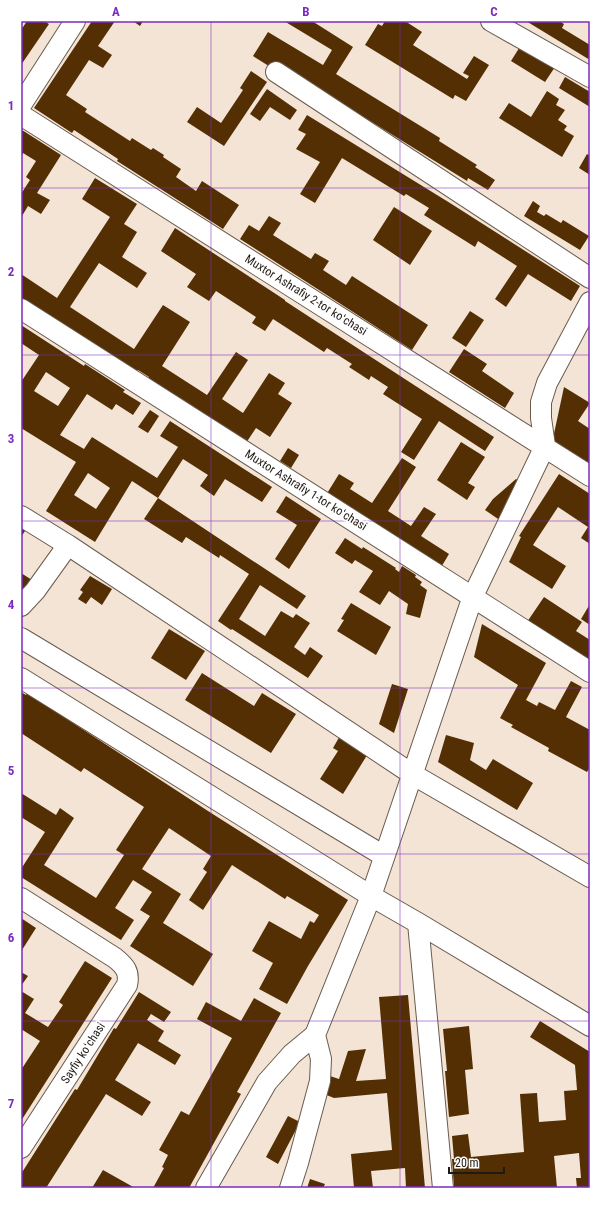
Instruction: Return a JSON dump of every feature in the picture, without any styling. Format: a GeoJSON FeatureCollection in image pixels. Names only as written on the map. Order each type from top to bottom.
{"type":"FeatureCollection","features":[{"type":"Feature","properties":{"kind":"street"},"geometry":{"type":"LineString","coordinates":[[21,105],[75,21]]}},
{"type":"Feature","properties":{"kind":"street"},"geometry":{"type":"LineString","coordinates":[[491,21],[590,77]]}},
{"type":"Feature","properties":{"kind":"street"},"geometry":{"type":"LineString","coordinates":[[276,72],[590,278]]}},
{"type":"Feature","properties":{"kind":"street","name":"Muxtor Ashrafiy 2-tor koʻchasi"},"geometry":{"type":"LineString","coordinates":[[21,115],[545,446],[590,476]]}},
{"type":"Feature","properties":{"kind":"street"},"geometry":{"type":"LineString","coordinates":[[206,1188],[267,1082],[292,1054],[315,1035],[371,896],[473,596],[545,446],[541,418],[541,402],[547,383],[590,302]]}},
{"type":"Feature","properties":{"kind":"street","name":"Muxtor Ashrafiy 1-tor koʻchasi"},"geometry":{"type":"LineString","coordinates":[[21,309],[590,672]]}},
{"type":"Feature","properties":{"kind":"street"},"geometry":{"type":"LineString","coordinates":[[21,516],[68,545],[412,774],[590,877]]}},
{"type":"Feature","properties":{"kind":"street"},"geometry":{"type":"LineString","coordinates":[[21,606],[35,591],[68,545]]}},
{"type":"Feature","properties":{"kind":"street"},"geometry":{"type":"LineString","coordinates":[[21,638],[384,856]]}},
{"type":"Feature","properties":{"kind":"street"},"geometry":{"type":"LineString","coordinates":[[21,678],[371,896],[590,1026]]}},
{"type":"Feature","properties":{"kind":"street","name":"Sayfiy koʻchasi"},"geometry":{"type":"LineString","coordinates":[[21,898],[115,958],[124,965],[128,972],[127,985],[21,1148]]}},
{"type":"Feature","properties":{"kind":"street"},"geometry":{"type":"LineString","coordinates":[[418,923],[443,1188]]}},
{"type":"Feature","properties":{"kind":"street"},"geometry":{"type":"LineString","coordinates":[[290,1188],[320,1081],[321,1060],[315,1035]]}},
{"type":"Feature","properties":{"kind":"building"},"geometry":{"type":"Polygon","coordinates":[[[27,21],[44,21],[49,24],[21,65],[21,30],[27,21]]]}},
{"type":"Feature","properties":{"kind":"building"},"geometry":{"type":"Polygon","coordinates":[[[92,21],[115,21],[98,46],[112,55],[103,68],[89,60],[66,95],[87,109],[85,112],[130,141],[132,138],[151,150],[153,148],[164,155],[163,157],[181,169],[176,177],[196,191],[202,181],[239,205],[223,229],[117,161],[118,159],[74,130],[72,133],[34,108],[92,21]]]}},
{"type":"Feature","properties":{"kind":"building"},"geometry":{"type":"Polygon","coordinates":[[[133,21],[143,21],[140,26],[133,21]]]}},
{"type":"Feature","properties":{"kind":"building"},"geometry":{"type":"Polygon","coordinates":[[[284,21],[312,21],[353,47],[336,74],[440,138],[439,141],[477,165],[475,167],[495,180],[488,190],[468,178],[467,181],[275,62],[272,68],[253,56],[268,32],[323,65],[332,50],[284,21]]]}},
{"type":"Feature","properties":{"kind":"building"},"geometry":{"type":"Polygon","coordinates":[[[385,21],[405,21],[422,32],[413,45],[467,79],[469,76],[463,73],[474,56],[489,65],[466,101],[455,95],[453,99],[365,45],[378,24],[382,26],[385,21]]]}},
{"type":"Feature","properties":{"kind":"building"},"geometry":{"type":"Polygon","coordinates":[[[526,21],[559,21],[564,24],[562,28],[590,45],[590,60],[526,21]]]}},
{"type":"Feature","properties":{"kind":"building"},"geometry":{"type":"Polygon","coordinates":[[[521,45],[555,67],[545,82],[511,61],[521,45]]]}},
{"type":"Feature","properties":{"kind":"building"},"geometry":{"type":"Polygon","coordinates":[[[251,71],[267,82],[224,146],[187,122],[197,107],[221,123],[243,90],[240,88],[251,71]]]}},
{"type":"Feature","properties":{"kind":"building"},"geometry":{"type":"Polygon","coordinates":[[[565,77],[590,92],[590,107],[559,88],[565,77]]]}},
{"type":"Feature","properties":{"kind":"building"},"geometry":{"type":"Polygon","coordinates":[[[267,89],[297,110],[290,120],[270,107],[260,121],[250,114],[267,89]]]}},
{"type":"Feature","properties":{"kind":"building"},"geometry":{"type":"Polygon","coordinates":[[[547,91],[559,99],[556,105],[565,110],[558,120],[567,126],[564,130],[574,136],[562,157],[499,118],[509,103],[531,117],[547,91]]]}},
{"type":"Feature","properties":{"kind":"building"},"geometry":{"type":"Polygon","coordinates":[[[307,115],[450,203],[580,286],[571,301],[528,274],[506,307],[495,299],[517,266],[478,241],[475,247],[424,215],[429,208],[406,194],[404,196],[342,158],[315,203],[300,194],[320,162],[296,149],[306,134],[298,130],[307,115]]]}},
{"type":"Feature","properties":{"kind":"building"},"geometry":{"type":"Polygon","coordinates":[[[22,130],[61,155],[37,193],[50,200],[41,214],[28,206],[22,216],[21,215],[21,194],[30,180],[26,177],[36,161],[23,153],[21,157],[22,130]]]}},
{"type":"Feature","properties":{"kind":"building"},"geometry":{"type":"Polygon","coordinates":[[[587,154],[590,156],[590,175],[579,168],[587,154]]]}},
{"type":"Feature","properties":{"kind":"building"},"geometry":{"type":"Polygon","coordinates":[[[95,178],[137,204],[124,224],[137,232],[122,257],[147,273],[137,288],[99,263],[70,307],[134,349],[163,305],[190,322],[162,366],[207,395],[236,352],[248,360],[222,399],[243,413],[269,373],[285,383],[278,394],[292,403],[270,437],[256,428],[246,443],[148,379],[149,377],[138,370],[136,372],[21,298],[21,274],[57,298],[110,217],[82,199],[95,178]]]}},
{"type":"Feature","properties":{"kind":"building"},"geometry":{"type":"Polygon","coordinates":[[[533,201],[540,206],[537,212],[544,216],[546,214],[561,223],[563,220],[589,236],[580,250],[524,216],[533,201]]]}},
{"type":"Feature","properties":{"kind":"building"},"geometry":{"type":"Polygon","coordinates":[[[394,207],[432,231],[410,265],[373,240],[394,207]]]}},
{"type":"Feature","properties":{"kind":"building"},"geometry":{"type":"Polygon","coordinates":[[[269,216],[281,223],[273,235],[311,259],[315,253],[329,261],[323,270],[346,285],[352,276],[428,325],[412,350],[240,239],[249,225],[259,231],[269,216]]]}},
{"type":"Feature","properties":{"kind":"building"},"geometry":{"type":"Polygon","coordinates":[[[175,228],[494,437],[485,451],[439,421],[414,460],[401,452],[422,419],[383,394],[388,387],[371,376],[369,380],[349,367],[352,364],[327,348],[324,352],[273,319],[265,331],[252,323],[256,317],[216,291],[209,301],[187,287],[196,274],[161,251],[175,228]]]}},
{"type":"Feature","properties":{"kind":"building"},"geometry":{"type":"Polygon","coordinates":[[[470,311],[484,320],[466,347],[452,338],[470,311]]]}},
{"type":"Feature","properties":{"kind":"building"},"geometry":{"type":"Polygon","coordinates":[[[21,325],[84,366],[85,364],[125,390],[123,392],[141,403],[133,415],[116,404],[112,410],[87,394],[60,435],[84,449],[92,437],[157,478],[178,447],[160,436],[170,421],[272,487],[262,502],[225,479],[214,496],[200,486],[208,475],[183,459],[158,498],[132,481],[95,542],[46,511],[76,462],[21,428],[21,382],[39,355],[21,343],[21,325]],[[46,372],[34,391],[58,406],[70,388],[46,372]],[[88,473],[74,495],[96,509],[110,488],[88,473]]]}},
{"type":"Feature","properties":{"kind":"building"},"geometry":{"type":"Polygon","coordinates":[[[464,349],[487,364],[482,371],[514,393],[505,408],[449,372],[464,349]]]}},
{"type":"Feature","properties":{"kind":"building"},"geometry":{"type":"Polygon","coordinates":[[[564,387],[590,403],[578,421],[590,429],[590,469],[552,443],[564,387]]]}},
{"type":"Feature","properties":{"kind":"building"},"geometry":{"type":"Polygon","coordinates":[[[150,410],[159,416],[148,433],[138,427],[150,410]]]}},
{"type":"Feature","properties":{"kind":"building"},"geometry":{"type":"Polygon","coordinates":[[[461,442],[485,457],[468,483],[475,487],[467,500],[437,480],[461,442]]]}},
{"type":"Feature","properties":{"kind":"building"},"geometry":{"type":"Polygon","coordinates":[[[288,448],[299,455],[291,468],[280,461],[288,448]]]}},
{"type":"Feature","properties":{"kind":"building"},"geometry":{"type":"Polygon","coordinates":[[[402,458],[416,467],[388,511],[411,526],[424,507],[436,514],[421,536],[449,554],[440,569],[326,495],[339,474],[354,483],[350,489],[372,503],[402,458]]]}},
{"type":"Feature","properties":{"kind":"building"},"geometry":{"type":"Polygon","coordinates":[[[559,474],[590,494],[590,544],[581,538],[588,527],[558,507],[533,545],[566,566],[552,589],[509,562],[521,537],[519,536],[559,474]]]}},
{"type":"Feature","properties":{"kind":"building"},"geometry":{"type":"Polygon","coordinates":[[[516,479],[525,484],[501,521],[485,510],[493,499],[516,479]]]}},
{"type":"Feature","properties":{"kind":"building"},"geometry":{"type":"Polygon","coordinates":[[[286,496],[321,519],[289,569],[275,559],[297,525],[276,512],[286,496]]]}},
{"type":"Feature","properties":{"kind":"building"},"geometry":{"type":"Polygon","coordinates":[[[158,498],[306,596],[297,609],[260,585],[239,619],[265,636],[281,611],[293,618],[296,614],[310,623],[294,647],[305,655],[310,647],[323,656],[308,678],[218,621],[249,574],[220,555],[219,558],[186,537],[182,543],[144,519],[158,498]]]}},
{"type":"Feature","properties":{"kind":"building"},"geometry":{"type":"Polygon","coordinates":[[[21,528],[25,531],[21,537],[21,528]]]}},
{"type":"Feature","properties":{"kind":"building"},"geometry":{"type":"Polygon","coordinates":[[[345,538],[362,549],[363,547],[396,568],[395,569],[399,572],[402,566],[416,575],[415,577],[422,582],[420,585],[427,590],[420,618],[406,614],[408,604],[389,591],[380,605],[359,592],[373,571],[355,560],[352,564],[335,553],[345,538]]]}},
{"type":"Feature","properties":{"kind":"building"},"geometry":{"type":"Polygon","coordinates":[[[21,573],[32,580],[21,592],[21,573]]]}},
{"type":"Feature","properties":{"kind":"building"},"geometry":{"type":"Polygon","coordinates":[[[90,576],[112,589],[102,605],[91,597],[86,604],[78,599],[83,592],[80,590],[90,576]]]}},
{"type":"Feature","properties":{"kind":"building"},"geometry":{"type":"Polygon","coordinates":[[[544,597],[582,622],[576,631],[590,640],[590,663],[527,622],[544,597]]]}},
{"type":"Feature","properties":{"kind":"building"},"geometry":{"type":"Polygon","coordinates":[[[351,603],[391,627],[376,655],[337,631],[344,620],[341,619],[351,603]]]}},
{"type":"Feature","properties":{"kind":"building"},"geometry":{"type":"Polygon","coordinates":[[[590,604],[590,625],[581,619],[590,604]]]}},
{"type":"Feature","properties":{"kind":"building"},"geometry":{"type":"Polygon","coordinates":[[[482,624],[546,663],[526,700],[537,706],[539,702],[555,710],[571,681],[582,687],[566,717],[590,730],[590,767],[587,772],[548,751],[549,748],[511,727],[513,725],[500,718],[518,685],[474,657],[482,624]]]}},
{"type":"Feature","properties":{"kind":"building"},"geometry":{"type":"Polygon","coordinates":[[[169,629],[205,651],[186,680],[151,658],[169,629]]]}},
{"type":"Feature","properties":{"kind":"building"},"geometry":{"type":"Polygon","coordinates":[[[202,673],[254,706],[262,693],[296,714],[271,753],[185,700],[202,673]]]}},
{"type":"Feature","properties":{"kind":"building"},"geometry":{"type":"Polygon","coordinates":[[[392,684],[408,689],[394,733],[379,724],[392,684]]]}},
{"type":"Feature","properties":{"kind":"building"},"geometry":{"type":"Polygon","coordinates":[[[21,692],[26,695],[27,693],[348,900],[287,1004],[259,989],[273,963],[252,951],[269,921],[301,939],[310,921],[314,923],[319,915],[287,896],[285,899],[232,865],[203,910],[189,900],[207,872],[203,869],[211,856],[169,828],[142,869],[181,894],[163,923],[213,954],[193,986],[130,946],[150,916],[140,910],[152,892],[133,880],[115,908],[134,920],[121,940],[21,877],[21,869],[45,832],[21,817],[21,793],[56,815],[60,808],[74,818],[44,865],[96,898],[124,855],[116,850],[144,807],[84,768],[81,772],[21,733],[21,692]]]}},
{"type":"Feature","properties":{"kind":"building"},"geometry":{"type":"Polygon","coordinates":[[[341,734],[369,752],[343,794],[320,779],[338,751],[333,748],[341,734]]]}},
{"type":"Feature","properties":{"kind":"building"},"geometry":{"type":"Polygon","coordinates":[[[446,735],[474,743],[470,760],[486,770],[493,759],[533,783],[517,810],[438,762],[446,735]]]}},
{"type":"Feature","properties":{"kind":"building"},"geometry":{"type":"Polygon","coordinates":[[[21,918],[36,928],[22,950],[21,950],[21,918]]]}},
{"type":"Feature","properties":{"kind":"building"},"geometry":{"type":"Polygon","coordinates":[[[85,961],[112,978],[21,1121],[21,1070],[40,1041],[21,1029],[21,991],[34,999],[25,1013],[48,1027],[63,1005],[59,1002],[85,961]]]}},
{"type":"Feature","properties":{"kind":"building"},"geometry":{"type":"Polygon","coordinates":[[[21,972],[28,976],[21,986],[21,972]]]}},
{"type":"Feature","properties":{"kind":"building"},"geometry":{"type":"Polygon","coordinates":[[[139,992],[171,1012],[164,1022],[151,1014],[147,1020],[164,1031],[158,1041],[181,1055],[175,1065],[138,1043],[115,1080],[151,1102],[142,1116],[106,1094],[46,1188],[21,1188],[21,1174],[75,1089],[77,1090],[114,1028],[116,1029],[139,992]]]}},
{"type":"Feature","properties":{"kind":"building"},"geometry":{"type":"Polygon","coordinates":[[[408,995],[425,1188],[406,1188],[405,1168],[371,1171],[373,1188],[354,1188],[351,1154],[392,1150],[387,1093],[334,1098],[324,1094],[330,1076],[339,1079],[348,1051],[366,1049],[356,1081],[386,1079],[379,997],[408,995]]]}},
{"type":"Feature","properties":{"kind":"building"},"geometry":{"type":"Polygon","coordinates":[[[254,998],[281,1013],[237,1092],[241,1094],[189,1188],[153,1188],[164,1168],[162,1167],[168,1155],[159,1150],[181,1111],[189,1115],[232,1038],[197,1019],[206,1002],[241,1021],[254,998]]]}},
{"type":"Feature","properties":{"kind":"building"},"geometry":{"type":"Polygon","coordinates":[[[540,1021],[590,1052],[590,1188],[577,1188],[576,1178],[581,1178],[579,1153],[554,1156],[557,1188],[454,1188],[452,1136],[468,1134],[471,1157],[524,1152],[520,1094],[537,1093],[539,1122],[566,1120],[564,1091],[577,1090],[575,1065],[530,1037],[540,1021]]]}},
{"type":"Feature","properties":{"kind":"building"},"geometry":{"type":"Polygon","coordinates":[[[469,1026],[473,1069],[465,1070],[469,1114],[449,1117],[443,1029],[469,1026]]]}},
{"type":"Feature","properties":{"kind":"building"},"geometry":{"type":"Polygon","coordinates":[[[288,1116],[300,1122],[278,1164],[266,1157],[288,1116]]]}},
{"type":"Feature","properties":{"kind":"building"},"geometry":{"type":"Polygon","coordinates":[[[103,1170],[135,1188],[92,1188],[103,1170]]]}},
{"type":"Feature","properties":{"kind":"building"},"geometry":{"type":"Polygon","coordinates":[[[310,1179],[325,1184],[323,1188],[307,1188],[310,1179]]]}}]}
